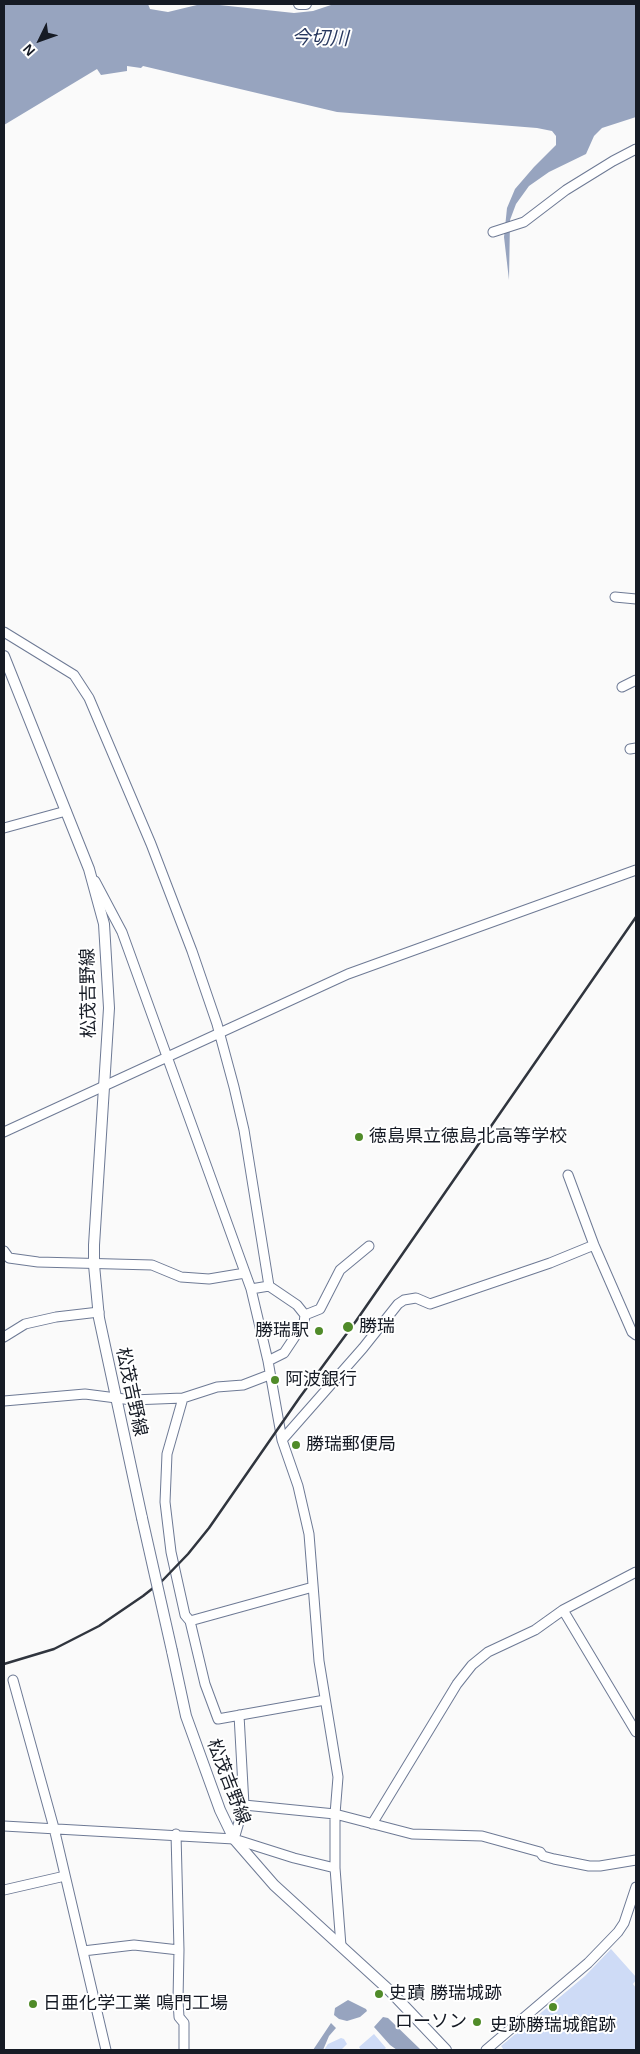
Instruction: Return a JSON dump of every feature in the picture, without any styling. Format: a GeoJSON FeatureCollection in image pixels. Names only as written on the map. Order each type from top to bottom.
{"type":"FeatureCollection","features":[{"type":"Feature","properties":{"kind":"main road"},"geometry":{"type":"LineString","coordinates":[[299,4],[306,4]]}},
{"type":"Feature","properties":{"kind":"main road","name":"松茂吉野線"},"geometry":{"type":"LineString","coordinates":[[4,656],[7,672],[89,869],[104,924],[109,1008],[94,1265],[99,1312],[116,1398],[186,1716],[220,1810],[234,1839],[274,1885],[390,1991],[446,2050]]}},
{"type":"Feature","properties":{"kind":"street"},"geometry":{"type":"LineString","coordinates":[[493,232],[524,222],[566,190],[636,149]]}},
{"type":"Feature","properties":{"kind":"street"},"geometry":{"type":"LineString","coordinates":[[615,597],[636,599]]}},
{"type":"Feature","properties":{"kind":"street"},"geometry":{"type":"LineString","coordinates":[[4,632],[74,675],[89,698],[151,844],[192,951],[219,1033],[244,1130],[269,1286]]}},
{"type":"Feature","properties":{"kind":"street"},"geometry":{"type":"LineString","coordinates":[[622,687],[636,680]]}},
{"type":"Feature","properties":{"kind":"street"},"geometry":{"type":"LineString","coordinates":[[4,828],[66,811]]}},
{"type":"Feature","properties":{"kind":"street"},"geometry":{"type":"LineString","coordinates":[[89,869],[122,932],[251,1289],[268,1361],[282,1440],[298,1486],[308,1534],[319,1661],[338,1777],[335,1814],[335,1868],[341,1946]]}},
{"type":"Feature","properties":{"kind":"street"},"geometry":{"type":"LineString","coordinates":[[4,1132],[348,974],[634,871]]}},
{"type":"Feature","properties":{"kind":"street"},"geometry":{"type":"LineString","coordinates":[[568,1175],[594,1245],[632,1332],[636,1335]]}},
{"type":"Feature","properties":{"kind":"street"},"geometry":{"type":"LineString","coordinates":[[282,1440],[363,1348],[398,1304],[404,1300],[416,1298],[430,1304],[550,1263],[594,1245]]}},
{"type":"Feature","properties":{"kind":"street"},"geometry":{"type":"LineString","coordinates":[[305,1315],[320,1310],[340,1270],[369,1246]]}},
{"type":"Feature","properties":{"kind":"street"},"geometry":{"type":"LineString","coordinates":[[4,1251],[8,1258],[38,1262],[94,1265],[152,1265],[182,1277],[190,1278],[209,1279],[245,1273]]}},
{"type":"Feature","properties":{"kind":"street"},"geometry":{"type":"LineString","coordinates":[[251,1289],[269,1286],[297,1305],[305,1315],[304,1323],[284,1352],[268,1361]]}},
{"type":"Feature","properties":{"kind":"street"},"geometry":{"type":"LineString","coordinates":[[4,1337],[25,1324],[56,1317],[99,1312]]}},
{"type":"Feature","properties":{"kind":"street"},"geometry":{"type":"LineString","coordinates":[[4,1401],[84,1394],[116,1398],[183,1398],[217,1387],[243,1385],[269,1375]]}},
{"type":"Feature","properties":{"kind":"street"},"geometry":{"type":"LineString","coordinates":[[183,1398],[167,1454],[165,1502],[171,1552],[186,1615],[190,1621],[205,1684],[218,1719],[325,1700]]}},
{"type":"Feature","properties":{"kind":"street"},"geometry":{"type":"LineString","coordinates":[[372,1824],[457,1684],[472,1665],[488,1652],[535,1630],[563,1610],[636,1572]]}},
{"type":"Feature","properties":{"kind":"street"},"geometry":{"type":"LineString","coordinates":[[190,1621],[313,1587]]}},
{"type":"Feature","properties":{"kind":"street"},"geometry":{"type":"LineString","coordinates":[[563,1610],[636,1732]]}},
{"type":"Feature","properties":{"kind":"street"},"geometry":{"type":"LineString","coordinates":[[13,1680],[54,1828],[106,2050]]}},
{"type":"Feature","properties":{"kind":"street"},"geometry":{"type":"LineString","coordinates":[[234,1839],[244,1805],[239,1715]]}},
{"type":"Feature","properties":{"kind":"street"},"geometry":{"type":"LineString","coordinates":[[244,1805],[335,1814],[412,1834],[482,1836],[540,1852],[543,1856],[589,1866],[636,1860]]}},
{"type":"Feature","properties":{"kind":"street"},"geometry":{"type":"LineString","coordinates":[[4,1826],[176,1834],[234,1839],[294,1858],[335,1868]]}},
{"type":"Feature","properties":{"kind":"street"},"geometry":{"type":"LineString","coordinates":[[176,1834],[179,1950],[178,2000],[179,2017],[184,2023],[184,2050]]}},
{"type":"Feature","properties":{"kind":"street"},"geometry":{"type":"LineString","coordinates":[[4,1890],[65,1876]]}},
{"type":"Feature","properties":{"kind":"street"},"geometry":{"type":"LineString","coordinates":[[486,2050],[588,1963],[618,1932],[624,1923],[636,1887]]}},
{"type":"Feature","properties":{"kind":"street"},"geometry":{"type":"LineString","coordinates":[[83,1951],[134,1945],[179,1950]]}},
{"type":"Feature","properties":{"kind":"shaded area"},"geometry":{"type":"Polygon","coordinates":[[[611,1949],[636,1977],[633,1984],[636,1988],[636,2050],[504,2050],[501,2046],[585,1976],[611,1949]]]}},
{"type":"Feature","properties":{"kind":"shaded area"},"geometry":{"type":"Polygon","coordinates":[[[374,2034],[386,2048],[383,2050],[361,2050],[359,2047],[374,2034]]]}},
{"type":"Feature","properties":{"kind":"shaded area"},"geometry":{"type":"Polygon","coordinates":[[[341,2038],[347,2044],[341,2050],[324,2050],[328,2044],[341,2038]]]}},
{"type":"Feature","properties":{"kind":"water","name":"今切川"},"geometry":{"type":"Polygon","coordinates":[[[4,4],[148,4],[150,9],[168,12],[201,4],[210,4],[294,13],[313,11],[334,4],[636,4],[636,117],[602,128],[594,136],[586,154],[549,172],[529,186],[516,204],[510,220],[509,280],[504,237],[507,208],[515,189],[556,145],[556,136],[552,131],[537,128],[337,112],[143,66],[141,68],[127,66],[127,71],[101,75],[97,69],[4,125],[4,4]]]}},
{"type":"Feature","properties":{"kind":"water"},"geometry":{"type":"Polygon","coordinates":[[[348,2000],[367,2011],[360,2017],[347,2021],[339,2019],[334,2015],[335,2008],[348,2000]]]}},
{"type":"Feature","properties":{"kind":"water"},"geometry":{"type":"Polygon","coordinates":[[[383,2017],[388,2018],[421,2050],[397,2050],[390,2045],[374,2027],[383,2017]]]}},
{"type":"Feature","properties":{"kind":"water"},"geometry":{"type":"Polygon","coordinates":[[[331,2023],[336,2028],[329,2036],[323,2050],[313,2050],[331,2023]]]}},
{"type":"Feature","properties":{"kind":"railway"},"geometry":{"type":"LineString","coordinates":[[4,1664],[54,1649],[99,1626],[162,1581],[188,1554],[209,1528],[300,1397],[356,1321],[636,917]]}},
{"type":"Feature","properties":{"kind":"place","name":"徳島県立徳島北高等学校"},"geometry":{"type":"Point","coordinates":[359,1137]}},
{"type":"Feature","properties":{"kind":"place","name":"勝瑞"},"geometry":{"type":"Point","coordinates":[348,1327]}},
{"type":"Feature","properties":{"kind":"place","name":"勝瑞駅"},"geometry":{"type":"Point","coordinates":[319,1331]}},
{"type":"Feature","properties":{"kind":"place","name":"阿波銀行"},"geometry":{"type":"Point","coordinates":[275,1380]}},
{"type":"Feature","properties":{"kind":"place","name":"勝瑞郵便局"},"geometry":{"type":"Point","coordinates":[296,1445]}},
{"type":"Feature","properties":{"kind":"place","name":"史蹟 勝瑞城跡"},"geometry":{"type":"Point","coordinates":[379,1994]}},
{"type":"Feature","properties":{"kind":"place","name":"日亜化学工業 鳴門工場"},"geometry":{"type":"Point","coordinates":[33,2004]}},
{"type":"Feature","properties":{"kind":"place","name":"史跡勝瑞城館跡"},"geometry":{"type":"Point","coordinates":[553,2007]}},
{"type":"Feature","properties":{"kind":"place","name":"ローソン"},"geometry":{"type":"Point","coordinates":[477,2022]}}]}
